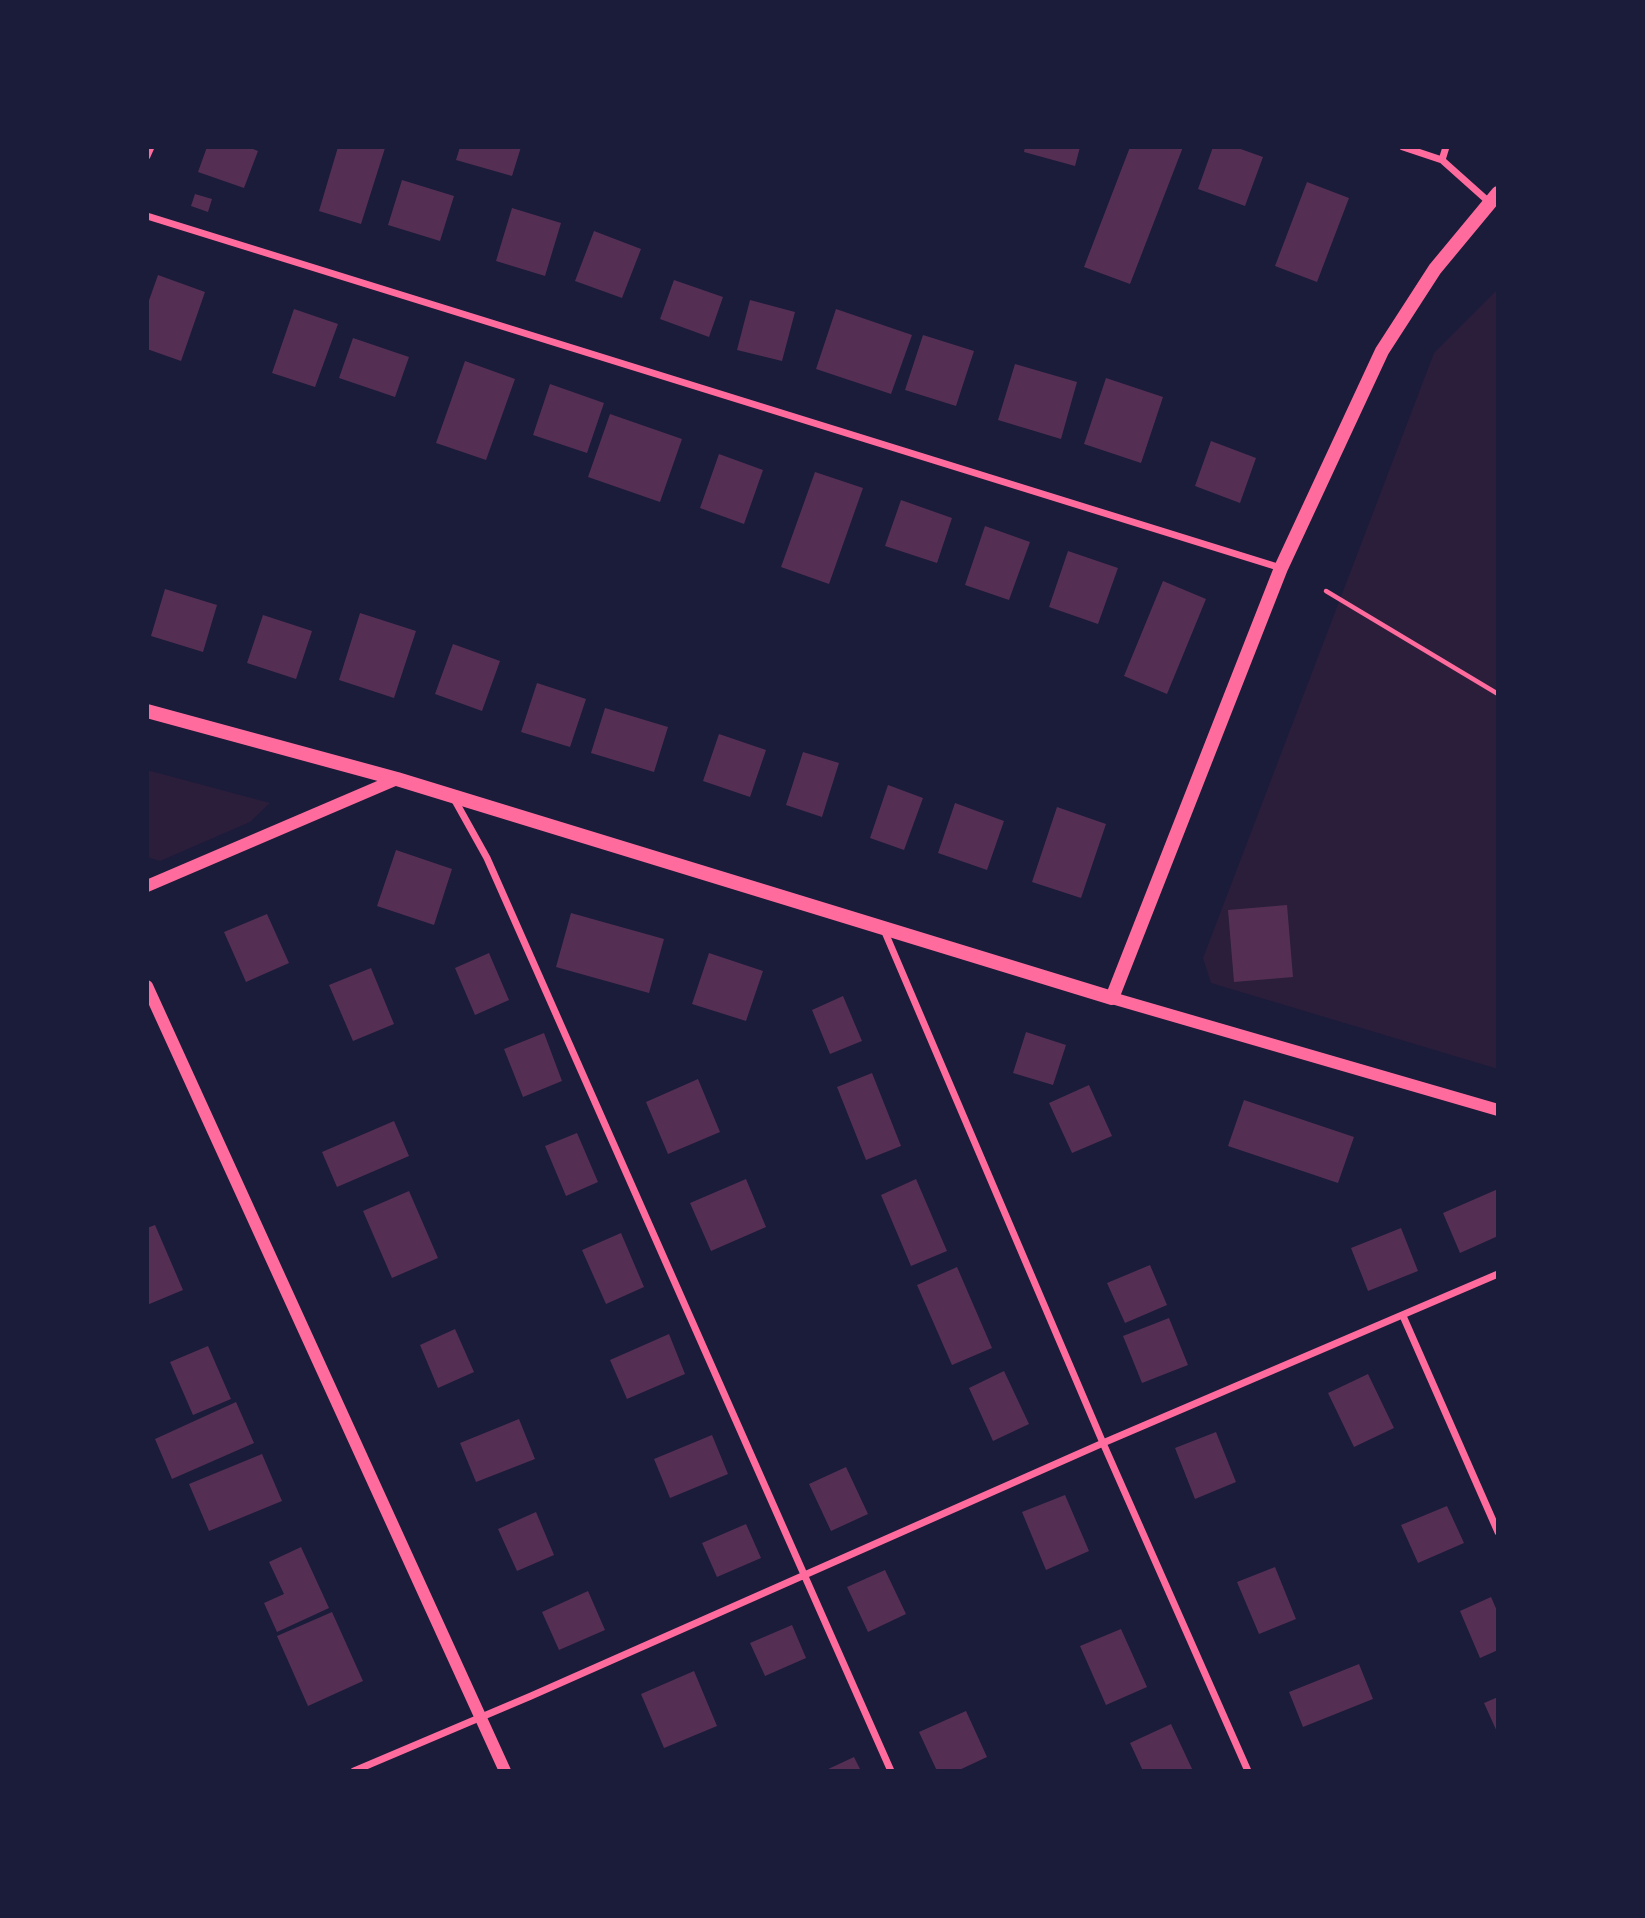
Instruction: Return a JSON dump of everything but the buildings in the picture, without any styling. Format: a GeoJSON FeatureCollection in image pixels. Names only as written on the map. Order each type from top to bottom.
{"type":"FeatureCollection","features":[{"type":"Feature","properties":{"kind":"main road"},"geometry":{"type":"LineString","coordinates":[[147,711],[397,779],[1112,998],[1282,568],[1382,351],[1435,269],[1494,198]]}},
{"type":"Feature","properties":{"kind":"street"},"geometry":{"type":"LineString","coordinates":[[147,156],[151,147]]}},
{"type":"Feature","properties":{"kind":"street"},"geometry":{"type":"LineString","coordinates":[[1403,147],[1442,160],[1494,198]]}},
{"type":"Feature","properties":{"kind":"street"},"geometry":{"type":"LineString","coordinates":[[1442,160],[1446,147]]}},
{"type":"Feature","properties":{"kind":"street"},"geometry":{"type":"LineString","coordinates":[[147,216],[1282,568]]}},
{"type":"Feature","properties":{"kind":"street"},"geometry":{"type":"LineString","coordinates":[[147,886],[397,779]]}},
{"type":"Feature","properties":{"kind":"street"},"geometry":{"type":"LineString","coordinates":[[453,797],[487,858],[891,1771]]}},
{"type":"Feature","properties":{"kind":"street"},"geometry":{"type":"LineString","coordinates":[[883,926],[1103,1443],[1248,1771]]}},
{"type":"Feature","properties":{"kind":"street"},"geometry":{"type":"LineString","coordinates":[[147,986],[505,1771]]}},
{"type":"Feature","properties":{"kind":"street"},"geometry":{"type":"LineString","coordinates":[[1112,998],[1498,1110]]}},
{"type":"Feature","properties":{"kind":"street"},"geometry":{"type":"LineString","coordinates":[[354,1771],[1103,1443],[1498,1274]]}},
{"type":"Feature","properties":{"kind":"street"},"geometry":{"type":"LineString","coordinates":[[1403,1316],[1498,1532]]}},
{"type":"Feature","properties":{"kind":"path"},"geometry":{"type":"LineString","coordinates":[[1326,591],[1498,694]]}},
{"type":"Feature","properties":{"kind":"shaded area"},"geometry":{"type":"Polygon","coordinates":[[[1498,289],[1498,1069],[1211,983],[1203,958],[1434,353],[1498,289]]]}},
{"type":"Feature","properties":{"kind":"shaded area"},"geometry":{"type":"Polygon","coordinates":[[[147,770],[270,803],[250,822],[160,861],[147,857],[147,770]]]}}]}
